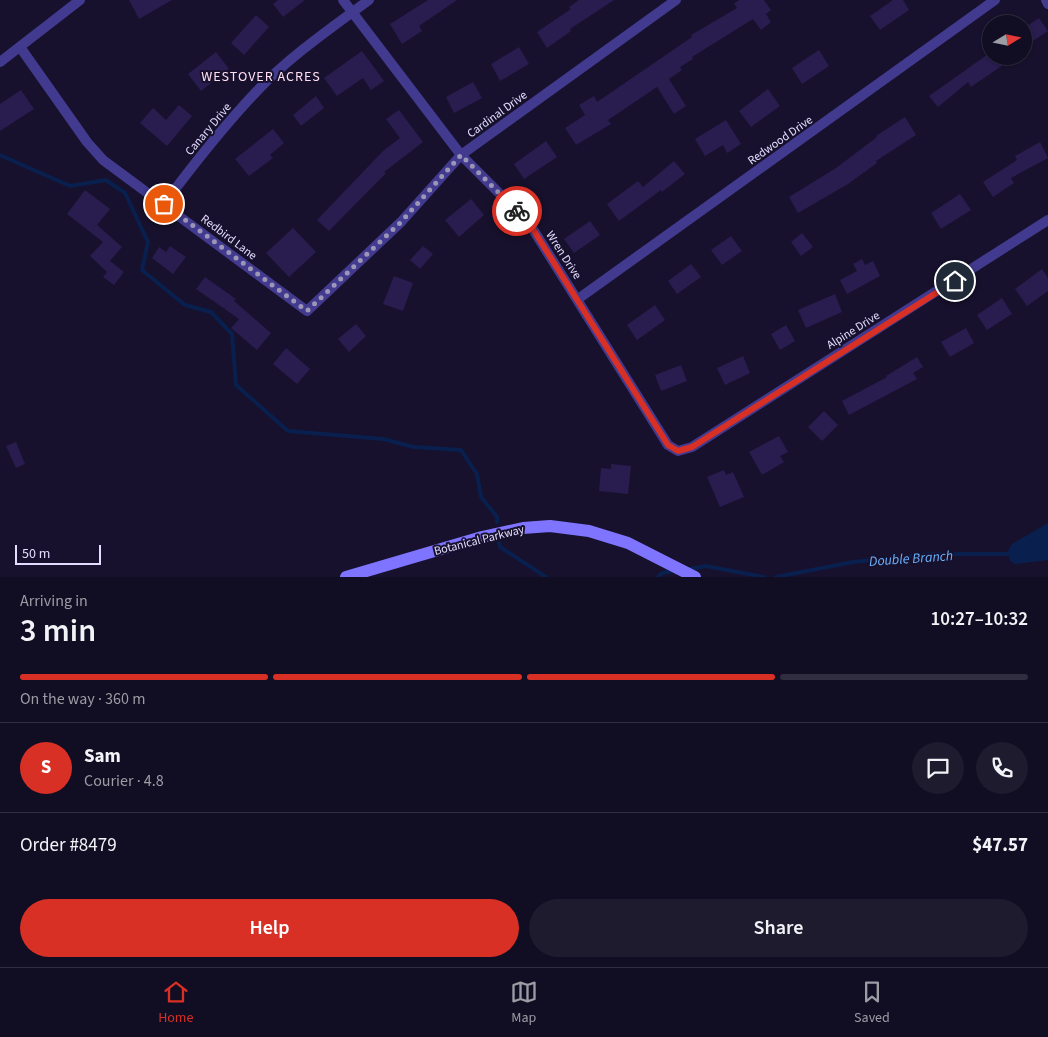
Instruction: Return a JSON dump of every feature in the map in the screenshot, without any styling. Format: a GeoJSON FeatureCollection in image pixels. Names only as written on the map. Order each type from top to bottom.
{"type":"FeatureCollection","features":[{"type":"Feature","properties":{"kind":"street"},"geometry":{"type":"LineString","coordinates":[[0,62],[80,0]]}},
{"type":"Feature","properties":{"kind":"street","name":"Wren Drive"},"geometry":{"type":"LineString","coordinates":[[343,0],[461,155],[529,223],[668,445]]}},
{"type":"Feature","properties":{"kind":"street","name":"Canary Drive"},"geometry":{"type":"LineString","coordinates":[[164,204],[203,152],[257,90],[324,33],[369,0]]}},
{"type":"Feature","properties":{"kind":"street","name":"Cardinal Drive"},"geometry":{"type":"LineString","coordinates":[[307,311],[401,222],[461,155],[676,0]]}},
{"type":"Feature","properties":{"kind":"street","name":"Redwood Drive"},"geometry":{"type":"LineString","coordinates":[[578,299],[995,0]]}},
{"type":"Feature","properties":{"kind":"street"},"geometry":{"type":"LineString","coordinates":[[1046,0],[1048,4]]}},
{"type":"Feature","properties":{"kind":"street","name":"Redbird Lane"},"geometry":{"type":"LineString","coordinates":[[20,47],[102,160],[307,311]]}},
{"type":"Feature","properties":{"kind":"street","name":"Alpine Drive"},"geometry":{"type":"LineString","coordinates":[[668,445],[678,451],[692,447],[1048,220]]}},
{"type":"Feature","properties":{"kind":"street","name":"Botanical Parkway"},"geometry":{"type":"LineString","coordinates":[[346,577],[482,536],[536,526],[570,528],[602,534],[639,547],[695,577]]}},
{"type":"Feature","properties":{"kind":"water"},"geometry":{"type":"Polygon","coordinates":[[[1048,523],[1048,560],[1015,564],[1010,561],[1008,550],[1012,544],[1048,523]]]}},
{"type":"Feature","properties":{"kind":"building"},"geometry":{"type":"Polygon","coordinates":[[[129,0],[172,0],[139,19],[129,0]]]}},
{"type":"Feature","properties":{"kind":"building"},"geometry":{"type":"Polygon","coordinates":[[[278,0],[305,0],[283,17],[273,4],[278,0]]]}},
{"type":"Feature","properties":{"kind":"building"},"geometry":{"type":"Polygon","coordinates":[[[428,0],[457,0],[419,26],[422,31],[402,44],[390,24],[428,0]]]}},
{"type":"Feature","properties":{"kind":"building"},"geometry":{"type":"Polygon","coordinates":[[[579,0],[614,0],[570,29],[571,31],[547,48],[537,32],[571,9],[569,7],[579,0]]]}},
{"type":"Feature","properties":{"kind":"building"},"geometry":{"type":"Polygon","coordinates":[[[739,0],[764,0],[771,10],[766,14],[771,22],[761,30],[753,19],[692,57],[693,59],[680,67],[682,70],[669,79],[686,106],[674,114],[657,87],[608,120],[611,124],[576,145],[565,128],[585,115],[579,105],[594,96],[597,102],[692,37],[691,35],[737,8],[734,4],[739,0]]]}},
{"type":"Feature","properties":{"kind":"building"},"geometry":{"type":"Polygon","coordinates":[[[893,0],[903,0],[909,10],[880,30],[870,16],[893,0]]]}},
{"type":"Feature","properties":{"kind":"building"},"geometry":{"type":"Polygon","coordinates":[[[256,15],[269,27],[244,55],[231,43],[256,15]]]}},
{"type":"Feature","properties":{"kind":"building"},"geometry":{"type":"Polygon","coordinates":[[[1039,18],[1048,31],[1032,42],[1032,23],[1039,18]]]}},
{"type":"Feature","properties":{"kind":"building"},"geometry":{"type":"Polygon","coordinates":[[[519,47],[529,64],[500,81],[491,64],[519,47]]]}},
{"type":"Feature","properties":{"kind":"building"},"geometry":{"type":"Polygon","coordinates":[[[819,50],[829,66],[802,84],[792,68],[819,50]]]}},
{"type":"Feature","properties":{"kind":"building"},"geometry":{"type":"Polygon","coordinates":[[[362,51],[384,81],[371,90],[363,78],[337,96],[324,78],[362,51]]]}},
{"type":"Feature","properties":{"kind":"building"},"geometry":{"type":"Polygon","coordinates":[[[216,52],[229,69],[201,91],[188,74],[216,52]]]}},
{"type":"Feature","properties":{"kind":"building"},"geometry":{"type":"Polygon","coordinates":[[[982,58],[982,65],[1003,65],[971,87],[968,82],[938,107],[929,96],[982,58]]]}},
{"type":"Feature","properties":{"kind":"building"},"geometry":{"type":"Polygon","coordinates":[[[473,82],[482,98],[454,113],[446,97],[473,82]]]}},
{"type":"Feature","properties":{"kind":"building"},"geometry":{"type":"Polygon","coordinates":[[[768,89],[780,106],[751,127],[739,111],[768,89]]]}},
{"type":"Feature","properties":{"kind":"building"},"geometry":{"type":"Polygon","coordinates":[[[21,90],[34,109],[0,131],[0,104],[21,90]]]}},
{"type":"Feature","properties":{"kind":"building"},"geometry":{"type":"Polygon","coordinates":[[[316,96],[324,108],[301,126],[293,115],[316,96]]]}},
{"type":"Feature","properties":{"kind":"building"},"geometry":{"type":"Polygon","coordinates":[[[179,105],[192,116],[167,146],[140,123],[153,108],[166,120],[179,105]]]}},
{"type":"Feature","properties":{"kind":"building"},"geometry":{"type":"Polygon","coordinates":[[[399,110],[423,142],[384,172],[386,173],[329,231],[317,220],[383,151],[400,138],[386,119],[399,110]]]}},
{"type":"Feature","properties":{"kind":"building"},"geometry":{"type":"Polygon","coordinates":[[[905,117],[916,135],[876,161],[877,163],[848,184],[798,213],[789,197],[836,168],[876,136],[905,117]]]}},
{"type":"Feature","properties":{"kind":"building"},"geometry":{"type":"Polygon","coordinates":[[[726,120],[741,144],[727,153],[723,145],[705,156],[695,139],[726,120]]]}},
{"type":"Feature","properties":{"kind":"building"},"geometry":{"type":"Polygon","coordinates":[[[273,129],[284,143],[270,155],[273,158],[249,176],[235,159],[273,129]]]}},
{"type":"Feature","properties":{"kind":"building"},"geometry":{"type":"Polygon","coordinates":[[[546,141],[557,157],[524,179],[514,164],[546,141]]]}},
{"type":"Feature","properties":{"kind":"building"},"geometry":{"type":"Polygon","coordinates":[[[1040,142],[1048,158],[1011,178],[1014,183],[993,197],[983,182],[1017,160],[1015,156],[1040,142]]]}},
{"type":"Feature","properties":{"kind":"building"},"geometry":{"type":"Polygon","coordinates":[[[674,161],[685,174],[619,221],[607,204],[638,181],[643,187],[674,161]]]}},
{"type":"Feature","properties":{"kind":"building"},"geometry":{"type":"Polygon","coordinates":[[[85,190],[110,209],[97,225],[122,247],[110,261],[124,272],[114,285],[103,277],[107,272],[90,256],[103,242],[67,214],[85,190]]]}},
{"type":"Feature","properties":{"kind":"building"},"geometry":{"type":"Polygon","coordinates":[[[960,194],[971,210],[941,229],[931,213],[960,194]]]}},
{"type":"Feature","properties":{"kind":"building"},"geometry":{"type":"Polygon","coordinates":[[[471,199],[484,215],[459,237],[445,220],[471,199]]]}},
{"type":"Feature","properties":{"kind":"building"},"geometry":{"type":"Polygon","coordinates":[[[590,221],[600,235],[574,253],[564,239],[590,221]]]}},
{"type":"Feature","properties":{"kind":"building"},"geometry":{"type":"Polygon","coordinates":[[[293,228],[316,252],[289,277],[266,253],[293,228]]]}},
{"type":"Feature","properties":{"kind":"building"},"geometry":{"type":"Polygon","coordinates":[[[802,233],[813,247],[801,256],[791,242],[802,233]]]}},
{"type":"Feature","properties":{"kind":"building"},"geometry":{"type":"Polygon","coordinates":[[[731,236],[742,251],[722,265],[711,250],[731,236]]]}},
{"type":"Feature","properties":{"kind":"building"},"geometry":{"type":"Polygon","coordinates":[[[170,246],[186,257],[173,274],[152,258],[159,247],[166,252],[170,246]]]}},
{"type":"Feature","properties":{"kind":"building"},"geometry":{"type":"Polygon","coordinates":[[[423,246],[433,254],[420,269],[410,260],[423,246]]]}},
{"type":"Feature","properties":{"kind":"building"},"geometry":{"type":"Polygon","coordinates":[[[862,259],[865,265],[873,261],[880,276],[847,294],[840,280],[857,271],[853,264],[862,259]]]}},
{"type":"Feature","properties":{"kind":"building"},"geometry":{"type":"Polygon","coordinates":[[[691,264],[701,277],[677,294],[668,281],[691,264]]]}},
{"type":"Feature","properties":{"kind":"building"},"geometry":{"type":"Polygon","coordinates":[[[1042,269],[1048,278],[1048,291],[1027,306],[1015,289],[1042,269]]]}},
{"type":"Feature","properties":{"kind":"building"},"geometry":{"type":"Polygon","coordinates":[[[394,276],[413,283],[403,311],[383,304],[394,276]]]}},
{"type":"Feature","properties":{"kind":"building"},"geometry":{"type":"Polygon","coordinates":[[[205,277],[236,299],[234,301],[271,333],[257,350],[231,328],[239,319],[196,289],[205,277]]]}},
{"type":"Feature","properties":{"kind":"building"},"geometry":{"type":"Polygon","coordinates":[[[835,294],[842,312],[806,328],[798,310],[835,294]]]}},
{"type":"Feature","properties":{"kind":"building"},"geometry":{"type":"Polygon","coordinates":[[[1002,298],[1012,314],[987,330],[977,315],[1002,298]]]}},
{"type":"Feature","properties":{"kind":"building"},"geometry":{"type":"Polygon","coordinates":[[[655,305],[665,320],[637,340],[627,325],[655,305]]]}},
{"type":"Feature","properties":{"kind":"building"},"geometry":{"type":"Polygon","coordinates":[[[356,324],[366,336],[349,352],[338,339],[356,324]]]}},
{"type":"Feature","properties":{"kind":"building"},"geometry":{"type":"Polygon","coordinates":[[[786,325],[795,341],[780,350],[771,334],[786,325]]]}},
{"type":"Feature","properties":{"kind":"building"},"geometry":{"type":"Polygon","coordinates":[[[966,328],[974,343],[950,357],[941,342],[966,328]]]}},
{"type":"Feature","properties":{"kind":"building"},"geometry":{"type":"Polygon","coordinates":[[[286,348],[310,369],[297,384],[273,364],[286,348]]]}},
{"type":"Feature","properties":{"kind":"building"},"geometry":{"type":"Polygon","coordinates":[[[743,356],[750,373],[725,385],[717,368],[743,356]]]}},
{"type":"Feature","properties":{"kind":"building"},"geometry":{"type":"Polygon","coordinates":[[[917,357],[923,367],[913,373],[917,379],[849,415],[842,401],[887,377],[917,357]]]}},
{"type":"Feature","properties":{"kind":"building"},"geometry":{"type":"Polygon","coordinates":[[[681,365],[687,381],[661,391],[655,375],[681,365]]]}},
{"type":"Feature","properties":{"kind":"building"},"geometry":{"type":"Polygon","coordinates":[[[824,411],[838,425],[822,441],[808,427],[824,411]]]}},
{"type":"Feature","properties":{"kind":"building"},"geometry":{"type":"Polygon","coordinates":[[[779,436],[788,452],[780,456],[784,462],[762,475],[749,452],[779,436]]]}},
{"type":"Feature","properties":{"kind":"building"},"geometry":{"type":"Polygon","coordinates":[[[16,442],[25,464],[16,468],[6,446],[16,442]]]}},
{"type":"Feature","properties":{"kind":"building"},"geometry":{"type":"Polygon","coordinates":[[[611,464],[631,466],[628,494],[599,491],[601,468],[611,469],[611,464]]]}},
{"type":"Feature","properties":{"kind":"building"},"geometry":{"type":"Polygon","coordinates":[[[724,470],[726,475],[733,472],[744,497],[720,507],[707,477],[724,470]]]}},
{"type":"Feature","properties":{"kind":"waterway"},"geometry":{"type":"LineString","coordinates":[[0,155],[70,186],[106,180],[125,193],[148,242],[142,270],[185,305],[211,312],[232,334],[236,385],[288,431],[383,439],[414,447],[461,450],[477,474],[481,497],[497,517],[497,522]]}},
{"type":"Feature","properties":{"kind":"waterway"},"geometry":{"type":"LineString","coordinates":[[499,543],[500,547],[546,577]]}},
{"type":"Feature","properties":{"kind":"waterway","name":"Double Branch"},"geometry":{"type":"LineString","coordinates":[[776,577],[853,562],[932,554],[1011,554]]}},
{"type":"Feature","properties":{"kind":"waterway","name":"Double Branch"},"geometry":{"type":"LineString","coordinates":[[689,569],[706,566],[764,577]]}},
{"type":"Feature","properties":{"kind":"waterway","name":"Double Branch"},"geometry":{"type":"LineString","coordinates":[[658,577],[662,573],[674,571]]}},
{"type":"Feature","properties":{"kind":"way so far"},"geometry":{"type":"LineString","coordinates":[[164,204],[307,311],[401,222],[461,155],[517,211]]}},
{"type":"Feature","properties":{"kind":"district","name":"WESTOVER ACRES"},"geometry":{"type":"Point","coordinates":[261,76]}},
{"type":"Feature","properties":{"kind":"route"},"geometry":{"type":"LineString","coordinates":[[517,211],[529,223],[668,445],[678,451],[692,447],[955,281]]}}]}
